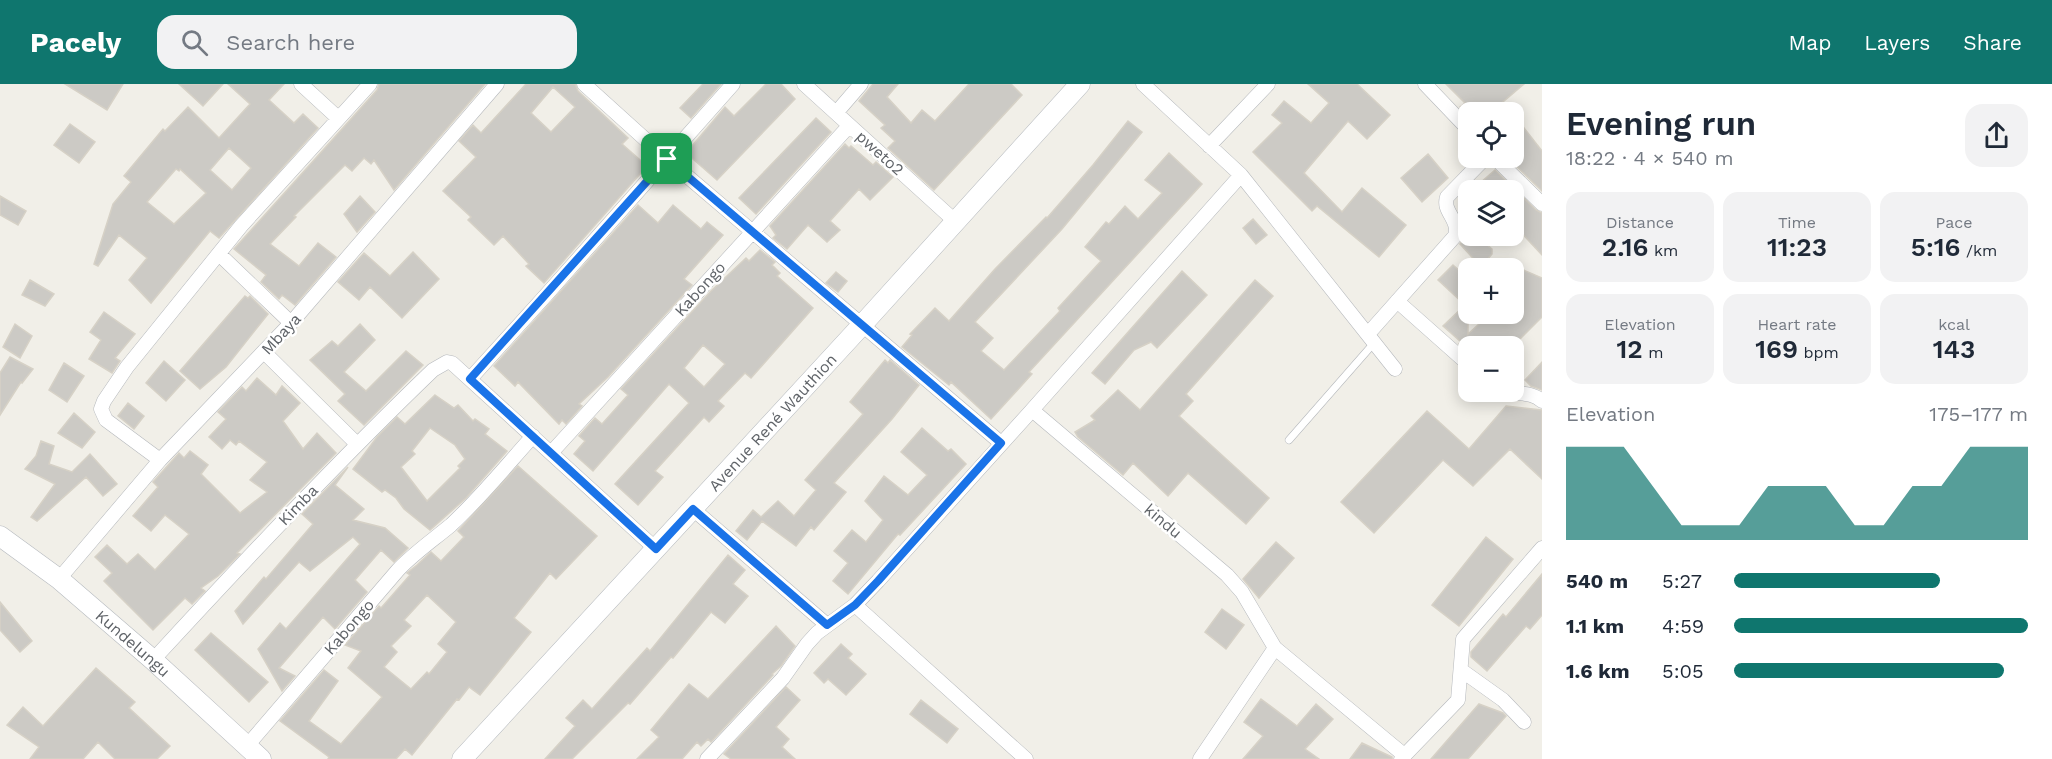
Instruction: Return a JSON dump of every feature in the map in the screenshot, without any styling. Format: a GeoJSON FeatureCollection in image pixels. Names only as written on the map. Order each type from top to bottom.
{"type":"FeatureCollection","features":[{"type":"Feature","properties":{"kind":"street"},"geometry":{"type":"LineString","coordinates":[[301,84],[338,118]]}},
{"type":"Feature","properties":{"kind":"street"},"geometry":{"type":"LineString","coordinates":[[160,460],[107,421],[101,410],[104,401],[128,367],[241,226],[370,84]]}},
{"type":"Feature","properties":{"kind":"street","name":"Mbaya"},"geometry":{"type":"LineString","coordinates":[[59,579],[160,460],[291,323],[497,84]]}},
{"type":"Feature","properties":{"kind":"street"},"geometry":{"type":"LineString","coordinates":[[584,84],[667,159],[1001,443]]}},
{"type":"Feature","properties":{"kind":"street"},"geometry":{"type":"LineString","coordinates":[[656,549],[470,379],[733,84]]}},
{"type":"Feature","properties":{"kind":"street","name":"pweto2"},"geometry":{"type":"LineString","coordinates":[[804,84],[956,222]]}},
{"type":"Feature","properties":{"kind":"street"},"geometry":{"type":"LineString","coordinates":[[836,113],[861,84]]}},
{"type":"Feature","properties":{"kind":"street","name":"Avenue René Wauthion"},"geometry":{"type":"LineString","coordinates":[[462,759],[861,326],[1080,84]]}},
{"type":"Feature","properties":{"kind":"street"},"geometry":{"type":"LineString","coordinates":[[1143,84],[1240,175],[1395,369]]}},
{"type":"Feature","properties":{"kind":"street"},"geometry":{"type":"LineString","coordinates":[[1209,146],[1268,84]]}},
{"type":"Feature","properties":{"kind":"street"},"geometry":{"type":"LineString","coordinates":[[1425,84],[1458,119]]}},
{"type":"Feature","properties":{"kind":"street","name":"Kabongo"},"geometry":{"type":"LineString","coordinates":[[551,453],[849,126]]}},
{"type":"Feature","properties":{"kind":"street"},"geometry":{"type":"LineString","coordinates":[[1371,339],[1397,301],[1455,236],[1456,222],[1446,206],[1447,197],[1475,168]]}},
{"type":"Feature","properties":{"kind":"street"},"geometry":{"type":"LineString","coordinates":[[1505,168],[1542,204]]}},
{"type":"Feature","properties":{"kind":"street"},"geometry":{"type":"LineString","coordinates":[[707,759],[783,678],[807,644],[827,625],[855,605],[1240,175]]}},
{"type":"Feature","properties":{"kind":"street"},"geometry":{"type":"LineString","coordinates":[[219,254],[291,323]]}},
{"type":"Feature","properties":{"kind":"street"},"geometry":{"type":"LineString","coordinates":[[1397,301],[1458,355]]}},
{"type":"Feature","properties":{"kind":"street"},"geometry":{"type":"LineString","coordinates":[[264,352],[357,444]]}},
{"type":"Feature","properties":{"kind":"street","name":"Kimba"},"geometry":{"type":"LineString","coordinates":[[153,660],[266,537],[433,370],[444,363],[452,363],[470,379]]}},
{"type":"Feature","properties":{"kind":"street"},"geometry":{"type":"LineString","coordinates":[[1524,393],[1538,397],[1542,401]]}},
{"type":"Feature","properties":{"kind":"street","name":"kindu"},"geometry":{"type":"LineString","coordinates":[[1032,410],[1227,575],[1242,592],[1275,648],[1402,757]]}},
{"type":"Feature","properties":{"kind":"street","name":"Kabongo"},"geometry":{"type":"LineString","coordinates":[[254,752],[398,570],[451,524],[533,436]]}},
{"type":"Feature","properties":{"kind":"street"},"geometry":{"type":"LineString","coordinates":[[693,509],[827,625]]}},
{"type":"Feature","properties":{"kind":"street","name":"Kundelungu"},"geometry":{"type":"LineString","coordinates":[[0,536],[59,579],[254,752]]}},
{"type":"Feature","properties":{"kind":"street"},"geometry":{"type":"LineString","coordinates":[[1402,757],[1456,702],[1463,639],[1542,548]]}},
{"type":"Feature","properties":{"kind":"street"},"geometry":{"type":"LineString","coordinates":[[855,605],[1026,759]]}},
{"type":"Feature","properties":{"kind":"street"},"geometry":{"type":"LineString","coordinates":[[1200,759],[1275,648]]}},
{"type":"Feature","properties":{"kind":"street"},"geometry":{"type":"LineString","coordinates":[[1461,670],[1503,700],[1524,722]]}},
{"type":"Feature","properties":{"kind":"lane"},"geometry":{"type":"LineString","coordinates":[[1289,440],[1371,339]]}},
{"type":"Feature","properties":{"kind":"building"},"geometry":{"type":"Polygon","coordinates":[[[65,84],[123,84],[107,110],[65,84]]]}},
{"type":"Feature","properties":{"kind":"building"},"geometry":{"type":"Polygon","coordinates":[[[179,84],[223,84],[203,106],[179,84]]]}},
{"type":"Feature","properties":{"kind":"building"},"geometry":{"type":"Polygon","coordinates":[[[228,84],[284,84],[269,100],[294,123],[303,114],[318,128],[219,238],[210,231],[151,303],[129,280],[147,258],[119,235],[98,266],[94,264],[113,204],[131,182],[124,176],[163,129],[165,131],[188,107],[219,138],[250,104],[228,84]],[[229,148],[210,170],[232,190],[251,168],[229,148]],[[176,169],[147,202],[174,224],[206,193],[180,169],[179,171],[176,169]]]}},
{"type":"Feature","properties":{"kind":"building"},"geometry":{"type":"Polygon","coordinates":[[[379,84],[485,84],[394,190],[374,160],[371,164],[364,158],[352,171],[345,165],[294,216],[296,217],[270,244],[299,266],[318,243],[336,257],[295,305],[282,295],[279,299],[261,282],[266,275],[234,249],[377,90],[379,84]]]}},
{"type":"Feature","properties":{"kind":"building"},"geometry":{"type":"Polygon","coordinates":[[[526,84],[575,84],[578,91],[628,138],[622,144],[647,166],[544,283],[526,266],[529,264],[503,236],[494,245],[468,220],[471,217],[443,191],[476,157],[459,141],[473,125],[481,133],[526,84]],[[553,87],[531,113],[551,132],[575,107],[553,87]]]}},
{"type":"Feature","properties":{"kind":"building"},"geometry":{"type":"Polygon","coordinates":[[[703,84],[721,84],[691,118],[680,108],[703,84]]]}},
{"type":"Feature","properties":{"kind":"building"},"geometry":{"type":"Polygon","coordinates":[[[766,84],[781,84],[795,99],[717,180],[686,153],[725,107],[734,116],[766,84]]]}},
{"type":"Feature","properties":{"kind":"building"},"geometry":{"type":"Polygon","coordinates":[[[873,84],[898,84],[887,97],[911,123],[922,110],[935,121],[969,84],[1011,84],[1022,95],[934,190],[888,148],[895,141],[881,128],[885,125],[859,101],[873,84]]]}},
{"type":"Feature","properties":{"kind":"building"},"geometry":{"type":"Polygon","coordinates":[[[1308,84],[1357,84],[1390,115],[1367,139],[1348,121],[1304,173],[1342,212],[1362,188],[1406,225],[1379,257],[1317,206],[1312,211],[1253,152],[1282,123],[1272,115],[1284,101],[1311,123],[1329,103],[1308,84]]]}},
{"type":"Feature","properties":{"kind":"building"},"geometry":{"type":"Polygon","coordinates":[[[1446,84],[1524,84],[1503,102],[1464,102],[1446,84]]]}},
{"type":"Feature","properties":{"kind":"building"},"geometry":{"type":"Polygon","coordinates":[[[816,118],[831,132],[756,214],[739,198],[816,118]]]}},
{"type":"Feature","properties":{"kind":"building"},"geometry":{"type":"Polygon","coordinates":[[[1128,121],[1142,132],[1062,229],[975,322],[993,338],[981,351],[1004,370],[1060,311],[1058,308],[1101,261],[1085,247],[1106,222],[1109,224],[1125,206],[1138,219],[1162,193],[1145,180],[1169,153],[1202,184],[1029,372],[1032,374],[991,419],[951,382],[949,385],[902,347],[912,335],[910,334],[935,308],[949,321],[995,269],[1047,218],[1128,121]]]}},
{"type":"Feature","properties":{"kind":"building"},"geometry":{"type":"Polygon","coordinates":[[[70,124],[95,142],[79,163],[54,145],[70,124]]]}},
{"type":"Feature","properties":{"kind":"building"},"geometry":{"type":"Polygon","coordinates":[[[1524,128],[1542,151],[1542,191],[1518,168],[1524,168],[1524,128]]]}},
{"type":"Feature","properties":{"kind":"building"},"geometry":{"type":"Polygon","coordinates":[[[845,144],[849,148],[851,146],[873,165],[876,162],[893,177],[870,200],[859,189],[830,221],[840,230],[827,242],[808,225],[787,249],[773,238],[776,235],[770,226],[845,144]]]}},
{"type":"Feature","properties":{"kind":"building"},"geometry":{"type":"Polygon","coordinates":[[[1428,154],[1448,178],[1422,202],[1401,178],[1428,154]]]}},
{"type":"Feature","properties":{"kind":"building"},"geometry":{"type":"Polygon","coordinates":[[[1495,170],[1505,180],[1483,180],[1495,170]]]}},
{"type":"Feature","properties":{"kind":"building"},"geometry":{"type":"Polygon","coordinates":[[[0,196],[26,211],[18,225],[0,215],[0,196]]]}},
{"type":"Feature","properties":{"kind":"building"},"geometry":{"type":"Polygon","coordinates":[[[360,196],[375,212],[357,232],[344,214],[360,196]]]}},
{"type":"Feature","properties":{"kind":"building"},"geometry":{"type":"Polygon","coordinates":[[[1524,198],[1542,213],[1542,255],[1524,236],[1524,198]]]}},
{"type":"Feature","properties":{"kind":"building"},"geometry":{"type":"Polygon","coordinates":[[[638,205],[658,223],[673,205],[701,229],[707,222],[723,235],[684,279],[692,285],[608,377],[579,404],[582,406],[566,424],[562,420],[559,424],[518,382],[515,386],[494,366],[638,205]]]}},
{"type":"Feature","properties":{"kind":"building"},"geometry":{"type":"Polygon","coordinates":[[[1253,219],[1267,235],[1256,244],[1243,228],[1253,219]]]}},
{"type":"Feature","properties":{"kind":"building"},"geometry":{"type":"Polygon","coordinates":[[[1462,246],[1489,246],[1492,249],[1489,258],[1473,258],[1462,246]]]}},
{"type":"Feature","properties":{"kind":"building"},"geometry":{"type":"Polygon","coordinates":[[[760,250],[775,262],[772,265],[780,273],[777,276],[813,308],[751,378],[745,373],[718,401],[724,406],[709,422],[704,417],[655,471],[663,477],[638,505],[615,484],[689,403],[669,384],[593,471],[574,454],[585,441],[579,436],[595,418],[602,424],[628,395],[621,389],[711,291],[746,258],[749,261],[760,250]],[[703,345],[684,368],[704,387],[725,364],[703,345]]]}},
{"type":"Feature","properties":{"kind":"building"},"geometry":{"type":"Polygon","coordinates":[[[413,252],[439,279],[402,318],[370,287],[359,300],[338,282],[364,253],[390,276],[413,252]]]}},
{"type":"Feature","properties":{"kind":"building"},"geometry":{"type":"Polygon","coordinates":[[[1453,265],[1458,269],[1458,299],[1438,280],[1453,265]]]}},
{"type":"Feature","properties":{"kind":"building"},"geometry":{"type":"Polygon","coordinates":[[[1524,270],[1542,278],[1542,317],[1523,336],[1458,336],[1458,339],[1443,326],[1458,312],[1458,324],[1468,324],[1468,334],[1479,324],[1524,324],[1524,270]]]}},
{"type":"Feature","properties":{"kind":"building"},"geometry":{"type":"Polygon","coordinates":[[[1182,271],[1207,295],[1157,348],[1151,342],[1134,350],[1105,384],[1092,373],[1182,271]]]}},
{"type":"Feature","properties":{"kind":"building"},"geometry":{"type":"Polygon","coordinates":[[[836,272],[847,281],[838,292],[826,283],[836,272]]]}},
{"type":"Feature","properties":{"kind":"building"},"geometry":{"type":"Polygon","coordinates":[[[30,280],[54,294],[45,306],[22,295],[30,280]]]}},
{"type":"Feature","properties":{"kind":"building"},"geometry":{"type":"Polygon","coordinates":[[[1255,280],[1273,296],[1186,394],[1193,401],[1179,416],[1269,498],[1246,524],[1188,473],[1168,496],[1133,463],[1123,475],[1075,432],[1095,420],[1091,416],[1118,390],[1140,410],[1255,280]]]}},
{"type":"Feature","properties":{"kind":"building"},"geometry":{"type":"Polygon","coordinates":[[[245,296],[248,298],[250,296],[268,314],[226,367],[200,389],[180,371],[245,296]]]}},
{"type":"Feature","properties":{"kind":"building"},"geometry":{"type":"Polygon","coordinates":[[[104,312],[135,334],[115,358],[120,361],[112,373],[89,359],[101,340],[90,332],[104,312]]]}},
{"type":"Feature","properties":{"kind":"building"},"geometry":{"type":"Polygon","coordinates":[[[15,324],[32,336],[20,358],[3,347],[15,324]]]}},
{"type":"Feature","properties":{"kind":"building"},"geometry":{"type":"Polygon","coordinates":[[[360,324],[375,340],[344,372],[366,391],[406,351],[423,365],[364,425],[338,401],[345,394],[310,360],[332,341],[338,346],[360,324]]]}},
{"type":"Feature","properties":{"kind":"building"},"geometry":{"type":"Polygon","coordinates":[[[10,357],[33,369],[21,382],[0,415],[0,373],[10,357]]]}},
{"type":"Feature","properties":{"kind":"building"},"geometry":{"type":"Polygon","coordinates":[[[885,360],[888,363],[890,360],[919,385],[892,419],[834,483],[846,492],[814,530],[811,527],[796,546],[762,521],[747,540],[736,531],[753,510],[761,517],[778,501],[794,516],[816,490],[805,480],[863,414],[850,402],[885,360]]]}},
{"type":"Feature","properties":{"kind":"building"},"geometry":{"type":"Polygon","coordinates":[[[164,361],[185,380],[166,401],[146,383],[164,361]]]}},
{"type":"Feature","properties":{"kind":"building"},"geometry":{"type":"Polygon","coordinates":[[[1542,362],[1542,390],[1531,386],[1525,380],[1542,362]]]}},
{"type":"Feature","properties":{"kind":"building"},"geometry":{"type":"Polygon","coordinates":[[[64,363],[84,376],[67,402],[49,390],[64,363]]]}},
{"type":"Feature","properties":{"kind":"building"},"geometry":{"type":"Polygon","coordinates":[[[257,378],[276,395],[282,386],[300,403],[283,421],[303,449],[317,433],[336,453],[237,553],[240,554],[218,576],[201,588],[205,591],[192,604],[185,598],[153,630],[104,581],[112,573],[95,557],[107,545],[127,564],[138,554],[155,570],[189,534],[165,515],[151,531],[133,516],[158,487],[153,482],[179,453],[184,458],[190,451],[208,465],[201,474],[240,513],[267,492],[250,480],[267,462],[239,441],[236,445],[230,440],[222,449],[209,437],[226,419],[218,412],[242,387],[246,391],[257,378]]]}},
{"type":"Feature","properties":{"kind":"building"},"geometry":{"type":"Polygon","coordinates":[[[435,395],[454,408],[458,405],[473,421],[475,419],[489,429],[485,434],[507,451],[466,498],[430,530],[404,509],[396,498],[385,490],[382,492],[353,469],[377,437],[397,417],[405,424],[435,395]],[[430,428],[412,451],[415,454],[401,467],[427,501],[460,468],[458,466],[465,459],[455,445],[430,428]]]}},
{"type":"Feature","properties":{"kind":"building"},"geometry":{"type":"Polygon","coordinates":[[[128,403],[144,416],[134,429],[118,416],[128,403]]]}},
{"type":"Feature","properties":{"kind":"building"},"geometry":{"type":"Polygon","coordinates":[[[1506,406],[1542,410],[1542,479],[1510,449],[1473,486],[1443,460],[1374,533],[1341,502],[1427,411],[1469,449],[1506,406]]]}},
{"type":"Feature","properties":{"kind":"building"},"geometry":{"type":"Polygon","coordinates":[[[74,413],[95,432],[82,448],[58,433],[74,413]]]}},
{"type":"Feature","properties":{"kind":"building"},"geometry":{"type":"Polygon","coordinates":[[[922,428],[948,451],[951,449],[966,464],[900,535],[898,534],[848,594],[833,581],[848,563],[834,551],[852,530],[866,542],[883,520],[865,501],[884,476],[908,495],[927,475],[901,452],[922,428]]]}},
{"type":"Feature","properties":{"kind":"building"},"geometry":{"type":"Polygon","coordinates":[[[41,441],[54,446],[49,464],[72,472],[90,454],[117,484],[103,496],[86,477],[37,521],[31,517],[55,484],[25,469],[36,456],[41,441]]]}},
{"type":"Feature","properties":{"kind":"building"},"geometry":{"type":"Polygon","coordinates":[[[518,466],[597,536],[556,579],[550,573],[514,618],[531,632],[480,695],[469,687],[412,755],[405,749],[396,759],[328,759],[329,757],[280,721],[324,670],[338,681],[309,721],[341,744],[382,697],[348,668],[361,651],[345,645],[410,575],[407,573],[431,552],[441,561],[464,537],[458,531],[518,466]],[[427,595],[404,620],[411,626],[391,646],[397,652],[384,667],[411,689],[427,672],[429,674],[447,652],[438,644],[456,622],[427,595]]]}},
{"type":"Feature","properties":{"kind":"building"},"geometry":{"type":"Polygon","coordinates":[[[348,467],[335,485],[364,509],[353,520],[385,528],[408,548],[394,562],[381,550],[355,580],[367,592],[335,629],[323,617],[279,668],[295,676],[282,691],[258,649],[280,623],[286,629],[360,544],[353,537],[310,571],[299,562],[243,624],[235,611],[313,524],[302,514],[348,467]]]}},
{"type":"Feature","properties":{"kind":"building"},"geometry":{"type":"Polygon","coordinates":[[[1486,537],[1513,559],[1459,626],[1432,605],[1486,537]]]}},
{"type":"Feature","properties":{"kind":"building"},"geometry":{"type":"Polygon","coordinates":[[[1276,542],[1294,558],[1259,598],[1243,579],[1276,542]]]}},
{"type":"Feature","properties":{"kind":"building"},"geometry":{"type":"Polygon","coordinates":[[[728,555],[745,570],[733,584],[748,596],[725,623],[711,612],[673,658],[671,657],[630,704],[628,703],[572,759],[545,759],[575,726],[566,718],[583,700],[592,709],[647,648],[650,651],[728,555]]]}},
{"type":"Feature","properties":{"kind":"building"},"geometry":{"type":"Polygon","coordinates":[[[1542,574],[1542,615],[1530,629],[1526,626],[1487,671],[1471,657],[1471,652],[1503,614],[1506,617],[1542,574]]]}},
{"type":"Feature","properties":{"kind":"building"},"geometry":{"type":"Polygon","coordinates":[[[0,602],[32,641],[20,652],[0,630],[0,602]]]}},
{"type":"Feature","properties":{"kind":"building"},"geometry":{"type":"Polygon","coordinates":[[[1222,609],[1244,625],[1226,649],[1205,632],[1222,609]]]}},
{"type":"Feature","properties":{"kind":"building"},"geometry":{"type":"Polygon","coordinates":[[[776,626],[795,646],[781,666],[711,742],[708,739],[701,746],[697,742],[682,759],[637,759],[659,737],[651,730],[689,684],[708,699],[776,626]]]}},
{"type":"Feature","properties":{"kind":"building"},"geometry":{"type":"Polygon","coordinates":[[[211,633],[268,682],[249,702],[195,650],[211,633]]]}},
{"type":"Feature","properties":{"kind":"building"},"geometry":{"type":"Polygon","coordinates":[[[841,644],[852,654],[848,658],[866,674],[846,695],[828,679],[824,683],[814,673],[841,644]]]}},
{"type":"Feature","properties":{"kind":"building"},"geometry":{"type":"Polygon","coordinates":[[[96,668],[135,702],[129,708],[170,746],[157,759],[115,759],[98,742],[83,759],[30,759],[39,747],[7,725],[23,707],[43,726],[96,668]]]}},
{"type":"Feature","properties":{"kind":"building"},"geometry":{"type":"Polygon","coordinates":[[[786,687],[800,700],[776,727],[789,739],[782,747],[795,759],[731,759],[724,754],[786,687]]]}},
{"type":"Feature","properties":{"kind":"building"},"geometry":{"type":"Polygon","coordinates":[[[1261,699],[1297,726],[1316,704],[1333,719],[1305,749],[1319,759],[1243,759],[1263,736],[1244,722],[1261,699]]]}},
{"type":"Feature","properties":{"kind":"building"},"geometry":{"type":"Polygon","coordinates":[[[921,700],[958,729],[947,743],[910,714],[921,700]]]}},
{"type":"Feature","properties":{"kind":"building"},"geometry":{"type":"Polygon","coordinates":[[[1479,704],[1506,716],[1468,759],[1431,759],[1479,704]]]}},
{"type":"Feature","properties":{"kind":"building"},"geometry":{"type":"Polygon","coordinates":[[[1362,743],[1392,757],[1392,759],[1350,759],[1362,743]]]}},
{"type":"Feature","properties":{"kind":"route"},"geometry":{"type":"LineString","coordinates":[[667,159],[1001,443],[878,581],[855,605],[827,625],[693,509],[656,549],[470,379],[667,159]]}}]}
